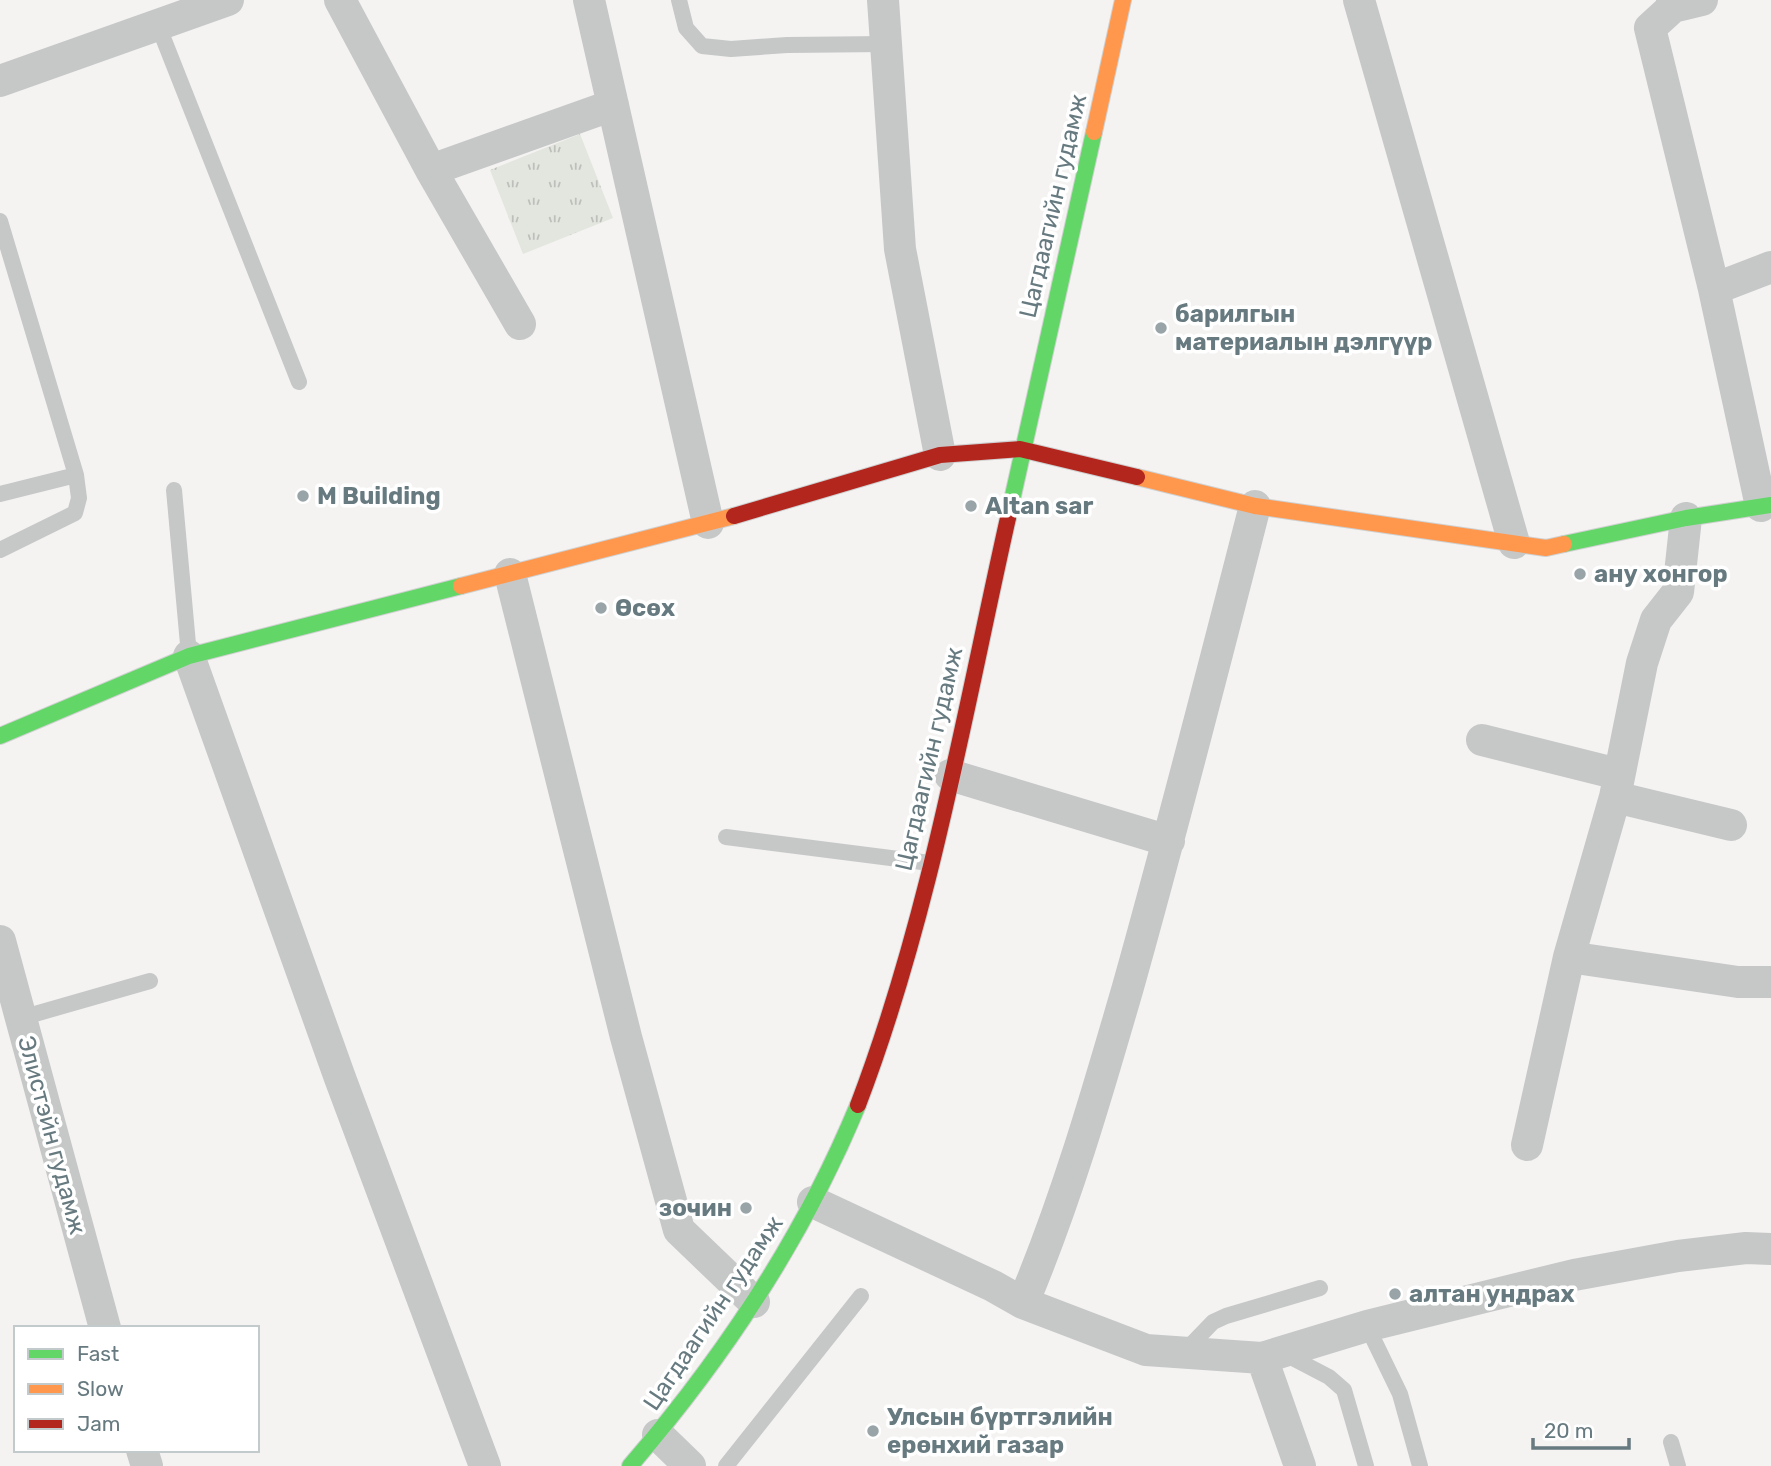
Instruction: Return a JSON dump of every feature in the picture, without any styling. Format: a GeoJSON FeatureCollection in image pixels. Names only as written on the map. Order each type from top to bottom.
{"type":"FeatureCollection","features":[{"type":"Feature","properties":{"kind":"street"},"geometry":{"type":"LineString","coordinates":[[340,0],[431,170],[520,324]]}},
{"type":"Feature","properties":{"kind":"street"},"geometry":{"type":"LineString","coordinates":[[589,0],[708,523]]}},
{"type":"Feature","properties":{"kind":"street"},"geometry":{"type":"LineString","coordinates":[[883,0],[900,249],[940,455]]}},
{"type":"Feature","properties":{"kind":"street","name":"Цагдаагийн гудамж"},"geometry":{"type":"LineString","coordinates":[[630,1466],[658,1435],[754,1302],[813,1202],[844,1138],[869,1073],[906,956],[930,863],[1020,449],[1123,0]]}},
{"type":"Feature","properties":{"kind":"street"},"geometry":{"type":"LineString","coordinates":[[1359,0],[1514,543]]}},
{"type":"Feature","properties":{"kind":"street"},"geometry":{"type":"LineString","coordinates":[[1,78],[222,1]]}},
{"type":"Feature","properties":{"kind":"street"},"geometry":{"type":"LineString","coordinates":[[0,736],[189,656],[708,523],[940,455],[1020,449],[1255,506],[1546,548],[1686,518],[1766,505],[1650,28],[1682,2]]}},
{"type":"Feature","properties":{"kind":"street"},"geometry":{"type":"LineString","coordinates":[[431,170],[613,105]]}},
{"type":"Feature","properties":{"kind":"street"},"geometry":{"type":"LineString","coordinates":[[1714,289],[1771,267]]}},
{"type":"Feature","properties":{"kind":"street"},"geometry":{"type":"LineString","coordinates":[[1023,1303],[1057,1218],[1096,1099],[1169,841],[1255,506]]}},
{"type":"Feature","properties":{"kind":"street"},"geometry":{"type":"LineString","coordinates":[[1527,1145],[1569,957],[1616,785],[1642,663],[1656,620],[1678,592],[1686,518]]}},
{"type":"Feature","properties":{"kind":"street"},"geometry":{"type":"LineString","coordinates":[[510,574],[626,1037],[679,1230],[754,1302]]}},
{"type":"Feature","properties":{"kind":"street"},"geometry":{"type":"LineString","coordinates":[[189,656],[344,1091],[485,1466]]}},
{"type":"Feature","properties":{"kind":"street"},"geometry":{"type":"LineString","coordinates":[[1482,740],[1731,825]]}},
{"type":"Feature","properties":{"kind":"street"},"geometry":{"type":"LineString","coordinates":[[950,775],[1169,841]]}},
{"type":"Feature","properties":{"kind":"street","name":"Элистэйн гудамж"},"geometry":{"type":"LineString","coordinates":[[0,941],[104,1326]]}},
{"type":"Feature","properties":{"kind":"street"},"geometry":{"type":"LineString","coordinates":[[1569,957],[1738,982],[1771,982]]}},
{"type":"Feature","properties":{"kind":"street"},"geometry":{"type":"LineString","coordinates":[[813,1202],[993,1286],[1023,1303],[1146,1350],[1183,1353],[1272,1356],[1367,1326],[1574,1275],[1678,1256],[1746,1248],[1771,1249]]}},
{"type":"Feature","properties":{"kind":"street"},"geometry":{"type":"LineString","coordinates":[[1272,1356],[1300,1466]]}},
{"type":"Feature","properties":{"kind":"street"},"geometry":{"type":"LineString","coordinates":[[658,1435],[690,1466]]}},
{"type":"Feature","properties":{"kind":"lane"},"geometry":{"type":"LineString","coordinates":[[679,0],[686,28],[702,46],[731,49],[787,45],[886,44]]}},
{"type":"Feature","properties":{"kind":"lane"},"geometry":{"type":"LineString","coordinates":[[158,25],[299,382]]}},
{"type":"Feature","properties":{"kind":"lane"},"geometry":{"type":"LineString","coordinates":[[0,221],[76,475],[79,498],[75,513],[0,550]]}},
{"type":"Feature","properties":{"kind":"lane"},"geometry":{"type":"LineString","coordinates":[[0,494],[76,475]]}},
{"type":"Feature","properties":{"kind":"lane"},"geometry":{"type":"LineString","coordinates":[[174,490],[189,656]]}},
{"type":"Feature","properties":{"kind":"lane"},"geometry":{"type":"LineString","coordinates":[[726,837],[930,863]]}},
{"type":"Feature","properties":{"kind":"lane"},"geometry":{"type":"LineString","coordinates":[[21,1018],[150,981]]}},
{"type":"Feature","properties":{"kind":"lane"},"geometry":{"type":"LineString","coordinates":[[1183,1353],[1213,1322],[1320,1289]]}},
{"type":"Feature","properties":{"kind":"lane"},"geometry":{"type":"LineString","coordinates":[[726,1466],[861,1296]]}},
{"type":"Feature","properties":{"kind":"lane"},"geometry":{"type":"LineString","coordinates":[[1367,1326],[1399,1394],[1420,1466]]}},
{"type":"Feature","properties":{"kind":"lane"},"geometry":{"type":"LineString","coordinates":[[1272,1356],[1329,1377],[1344,1390],[1366,1466]]}},
{"type":"Feature","properties":{"kind":"lane"},"geometry":{"type":"LineString","coordinates":[[1671,1442],[1678,1466]]}},
{"type":"Feature","properties":{"kind":"green space"},"geometry":{"type":"Polygon","coordinates":[[[580,134],[613,218],[523,254],[490,170],[580,134]]]}},
{"type":"Feature","properties":{"kind":"traffic: fast"},"geometry":{"type":"LineString","coordinates":[[1008,518],[1094,132]]}},
{"type":"Feature","properties":{"kind":"traffic: fast"},"geometry":{"type":"LineString","coordinates":[[1564,544],[1686,518],[1771,505]]}},
{"type":"Feature","properties":{"kind":"traffic: fast"},"geometry":{"type":"LineString","coordinates":[[0,736],[189,656],[461,586]]}},
{"type":"Feature","properties":{"kind":"traffic: fast"},"geometry":{"type":"LineString","coordinates":[[630,1466],[698,1382],[759,1294],[812,1202],[858,1105]]}},
{"type":"Feature","properties":{"kind":"traffic: slow"},"geometry":{"type":"LineString","coordinates":[[1094,132],[1123,0]]}},
{"type":"Feature","properties":{"kind":"traffic: slow"},"geometry":{"type":"LineString","coordinates":[[1137,477],[1255,506],[1546,548],[1564,544]]}},
{"type":"Feature","properties":{"kind":"traffic: slow"},"geometry":{"type":"LineString","coordinates":[[461,586],[734,516]]}},
{"type":"Feature","properties":{"kind":"traffic: jam"},"geometry":{"type":"LineString","coordinates":[[734,516],[940,455],[1020,449],[1137,477]]}},
{"type":"Feature","properties":{"kind":"traffic: jam"},"geometry":{"type":"LineString","coordinates":[[858,1105],[906,961],[926,888],[1008,518]]}},
{"type":"Feature","properties":{"kind":"place","name":"барилгын материалын дэлгүүр"},"geometry":{"type":"Point","coordinates":[1161,328]}},
{"type":"Feature","properties":{"kind":"place","name":"M Building"},"geometry":{"type":"Point","coordinates":[303,496]}},
{"type":"Feature","properties":{"kind":"place","name":"Altan sar"},"geometry":{"type":"Point","coordinates":[971,506]}},
{"type":"Feature","properties":{"kind":"place","name":"ану хонгор"},"geometry":{"type":"Point","coordinates":[1580,574]}},
{"type":"Feature","properties":{"kind":"place","name":"Өсөх"},"geometry":{"type":"Point","coordinates":[601,608]}},
{"type":"Feature","properties":{"kind":"place","name":"зочин"},"geometry":{"type":"Point","coordinates":[746,1208]}},
{"type":"Feature","properties":{"kind":"place","name":"алтан ундрах"},"geometry":{"type":"Point","coordinates":[1395,1294]}},
{"type":"Feature","properties":{"kind":"place","name":"Улсын бүртгэлийн ерөнхий газар"},"geometry":{"type":"Point","coordinates":[873,1431]}}]}
